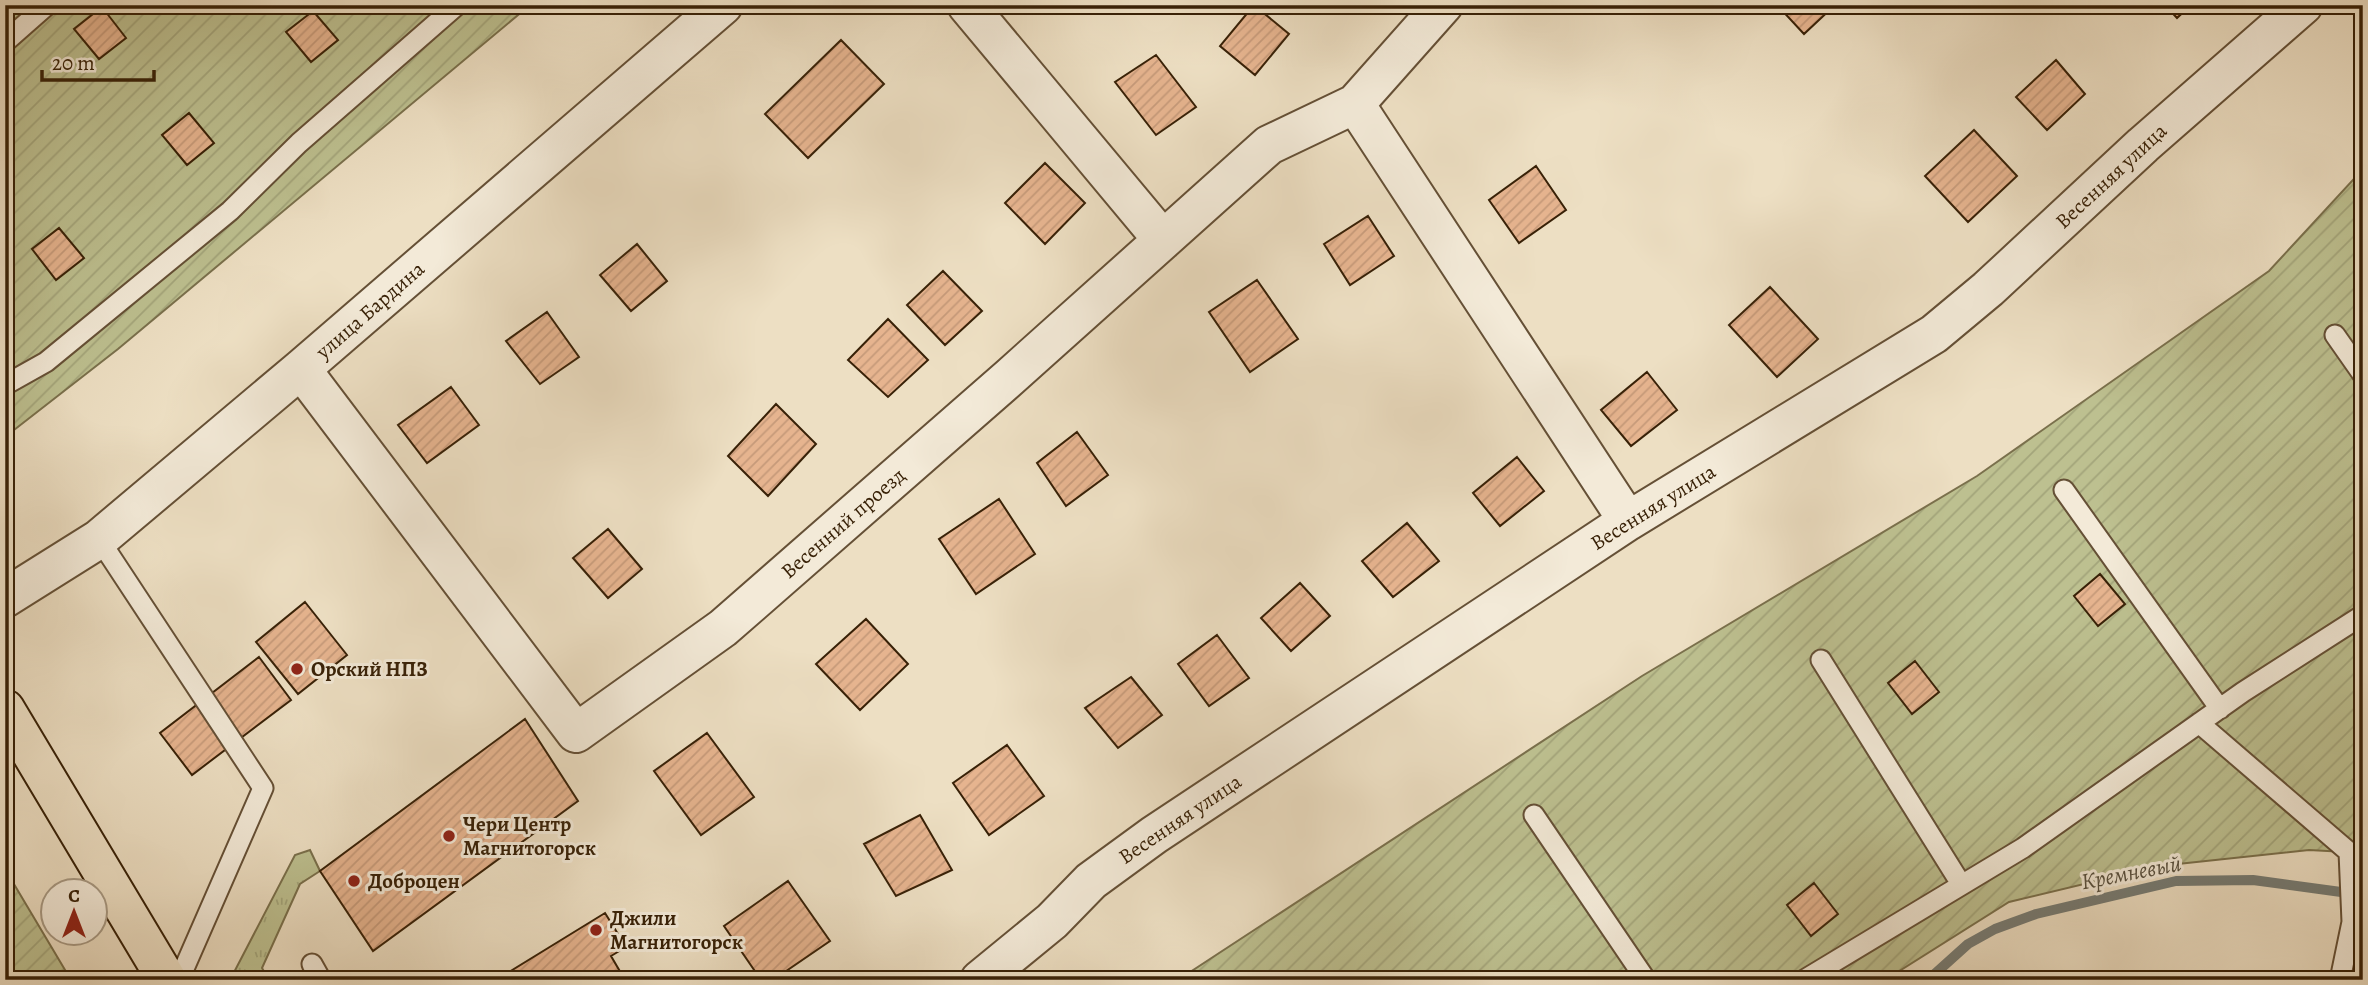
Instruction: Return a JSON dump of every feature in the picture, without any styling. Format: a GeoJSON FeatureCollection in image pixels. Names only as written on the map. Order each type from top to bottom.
{"type":"FeatureCollection","features":[{"type":"Feature","properties":{"kind":"main road"},"geometry":{"type":"LineString","coordinates":[[5,709],[167,980]]}},
{"type":"Feature","properties":{"kind":"street","name":"улица Бардина"},"geometry":{"type":"LineString","coordinates":[[5,598],[99,539],[302,369],[723,5]]}},
{"type":"Feature","properties":{"kind":"street"},"geometry":{"type":"LineString","coordinates":[[967,5],[1163,240]]}},
{"type":"Feature","properties":{"kind":"street","name":"Весенний проезд"},"geometry":{"type":"LineString","coordinates":[[302,369],[576,733],[723,628],[1269,145],[1355,104],[1443,5]]}},
{"type":"Feature","properties":{"kind":"street","name":"Весенняя улица"},"geometry":{"type":"LineString","coordinates":[[980,980],[1052,921],[1091,881],[1154,835],[1628,521],[1934,334],[1988,289],[2143,145],[2303,5]]}},
{"type":"Feature","properties":{"kind":"street"},"geometry":{"type":"LineString","coordinates":[[1355,104],[1628,521]]}},
{"type":"Feature","properties":{"kind":"lane"},"geometry":{"type":"LineString","coordinates":[[5,42],[47,5]]}},
{"type":"Feature","properties":{"kind":"lane"},"geometry":{"type":"LineString","coordinates":[[5,385],[46,362],[230,211],[299,143],[457,5]]}},
{"type":"Feature","properties":{"kind":"lane"},"geometry":{"type":"LineString","coordinates":[[2335,335],[2363,375]]}},
{"type":"Feature","properties":{"kind":"lane"},"geometry":{"type":"LineString","coordinates":[[2064,490],[2220,709]]}},
{"type":"Feature","properties":{"kind":"lane"},"geometry":{"type":"LineString","coordinates":[[99,539],[263,788],[179,980]]}},
{"type":"Feature","properties":{"kind":"lane"},"geometry":{"type":"LineString","coordinates":[[1804,980],[2023,848],[2199,723],[2363,615]]}},
{"type":"Feature","properties":{"kind":"lane"},"geometry":{"type":"LineString","coordinates":[[1821,660],[1961,884]]}},
{"type":"Feature","properties":{"kind":"lane"},"geometry":{"type":"LineString","coordinates":[[2199,723],[2349,852],[2352,922],[2340,980]]}},
{"type":"Feature","properties":{"kind":"lane"},"geometry":{"type":"LineString","coordinates":[[1534,815],[1647,980]]}},
{"type":"Feature","properties":{"kind":"green space"},"geometry":{"type":"Polygon","coordinates":[[[5,5],[530,5],[118,349],[5,437],[5,5]]]}},
{"type":"Feature","properties":{"kind":"green space"},"geometry":{"type":"Polygon","coordinates":[[[2363,169],[2363,853],[2309,850],[2159,866],[2009,902],[1885,980],[1178,980],[1642,676],[1977,476],[2269,271],[2363,169]]]}},
{"type":"Feature","properties":{"kind":"green space"},"geometry":{"type":"Polygon","coordinates":[[[310,850],[320,871],[300,884],[262,968],[269,980],[230,980],[295,855],[310,850]]]}},
{"type":"Feature","properties":{"kind":"green space"},"geometry":{"type":"Polygon","coordinates":[[[5,869],[38,924],[38,946],[51,946],[71,980],[5,980],[5,869]]]}},
{"type":"Feature","properties":{"kind":"building"},"geometry":{"type":"Polygon","coordinates":[[[1254,5],[1289,34],[1255,75],[1220,46],[1254,5]]]}},
{"type":"Feature","properties":{"kind":"building"},"geometry":{"type":"Polygon","coordinates":[[[1777,5],[1835,5],[1804,34],[1777,5]]]}},
{"type":"Feature","properties":{"kind":"building"},"geometry":{"type":"Polygon","coordinates":[[[2165,5],[2191,5],[2177,18],[2165,5]]]}},
{"type":"Feature","properties":{"kind":"building"},"geometry":{"type":"Polygon","coordinates":[[[102,7],[126,38],[99,59],[74,29],[102,7]]]}},
{"type":"Feature","properties":{"kind":"building"},"geometry":{"type":"Polygon","coordinates":[[[313,11],[338,40],[311,62],[286,32],[313,11]]]}},
{"type":"Feature","properties":{"kind":"building"},"geometry":{"type":"Polygon","coordinates":[[[841,40],[884,84],[808,158],[765,114],[841,40]]]}},
{"type":"Feature","properties":{"kind":"building"},"geometry":{"type":"Polygon","coordinates":[[[1156,55],[1196,107],[1156,135],[1115,82],[1156,55]]]}},
{"type":"Feature","properties":{"kind":"building"},"geometry":{"type":"Polygon","coordinates":[[[2056,60],[2085,94],[2047,130],[2016,97],[2056,60]]]}},
{"type":"Feature","properties":{"kind":"building"},"geometry":{"type":"Polygon","coordinates":[[[189,113],[214,143],[187,165],[162,135],[189,113]]]}},
{"type":"Feature","properties":{"kind":"building"},"geometry":{"type":"Polygon","coordinates":[[[1974,130],[2017,176],[1968,222],[1925,176],[1974,130]]]}},
{"type":"Feature","properties":{"kind":"building"},"geometry":{"type":"Polygon","coordinates":[[[1045,163],[1085,203],[1045,244],[1005,203],[1045,163]]]}},
{"type":"Feature","properties":{"kind":"building"},"geometry":{"type":"Polygon","coordinates":[[[1536,166],[1566,210],[1519,243],[1489,200],[1536,166]]]}},
{"type":"Feature","properties":{"kind":"building"},"geometry":{"type":"Polygon","coordinates":[[[1368,216],[1394,256],[1350,285],[1324,244],[1368,216]]]}},
{"type":"Feature","properties":{"kind":"building"},"geometry":{"type":"Polygon","coordinates":[[[59,228],[84,258],[56,280],[32,249],[59,228]]]}},
{"type":"Feature","properties":{"kind":"building"},"geometry":{"type":"Polygon","coordinates":[[[637,244],[667,281],[631,311],[600,275],[637,244]]]}},
{"type":"Feature","properties":{"kind":"building"},"geometry":{"type":"Polygon","coordinates":[[[943,271],[982,311],[945,345],[907,305],[943,271]]]}},
{"type":"Feature","properties":{"kind":"building"},"geometry":{"type":"Polygon","coordinates":[[[1257,280],[1298,339],[1250,372],[1209,312],[1257,280]]]}},
{"type":"Feature","properties":{"kind":"building"},"geometry":{"type":"Polygon","coordinates":[[[1770,287],[1818,339],[1777,377],[1729,325],[1770,287]]]}},
{"type":"Feature","properties":{"kind":"building"},"geometry":{"type":"Polygon","coordinates":[[[547,312],[579,357],[540,384],[506,341],[547,312]]]}},
{"type":"Feature","properties":{"kind":"building"},"geometry":{"type":"Polygon","coordinates":[[[888,319],[928,360],[888,397],[848,360],[888,319]]]}},
{"type":"Feature","properties":{"kind":"building"},"geometry":{"type":"Polygon","coordinates":[[[1647,372],[1677,410],[1631,446],[1601,410],[1647,372]]]}},
{"type":"Feature","properties":{"kind":"building"},"geometry":{"type":"Polygon","coordinates":[[[451,387],[479,425],[427,463],[398,425],[451,387]]]}},
{"type":"Feature","properties":{"kind":"building"},"geometry":{"type":"Polygon","coordinates":[[[776,404],[816,444],[768,496],[728,456],[776,404]]]}},
{"type":"Feature","properties":{"kind":"building"},"geometry":{"type":"Polygon","coordinates":[[[1077,432],[1108,475],[1066,506],[1037,463],[1077,432]]]}},
{"type":"Feature","properties":{"kind":"building"},"geometry":{"type":"Polygon","coordinates":[[[1517,457],[1544,491],[1500,526],[1473,493],[1517,457]]]}},
{"type":"Feature","properties":{"kind":"building"},"geometry":{"type":"Polygon","coordinates":[[[999,499],[1035,554],[976,594],[939,539],[999,499]]]}},
{"type":"Feature","properties":{"kind":"building"},"geometry":{"type":"Polygon","coordinates":[[[1407,523],[1439,561],[1393,597],[1362,561],[1407,523]]]}},
{"type":"Feature","properties":{"kind":"building"},"geometry":{"type":"Polygon","coordinates":[[[608,529],[642,569],[608,598],[573,558],[608,529]]]}},
{"type":"Feature","properties":{"kind":"building"},"geometry":{"type":"Polygon","coordinates":[[[2100,574],[2125,604],[2098,626],[2074,596],[2100,574]]]}},
{"type":"Feature","properties":{"kind":"building"},"geometry":{"type":"Polygon","coordinates":[[[1300,583],[1330,616],[1291,651],[1261,618],[1300,583]]]}},
{"type":"Feature","properties":{"kind":"building"},"geometry":{"type":"Polygon","coordinates":[[[305,602],[347,655],[298,694],[256,642],[305,602]]]}},
{"type":"Feature","properties":{"kind":"building"},"geometry":{"type":"Polygon","coordinates":[[[866,619],[908,664],[860,710],[816,664],[866,619]]]}},
{"type":"Feature","properties":{"kind":"building"},"geometry":{"type":"Polygon","coordinates":[[[1217,635],[1249,678],[1209,706],[1178,664],[1217,635]]]}},
{"type":"Feature","properties":{"kind":"building"},"geometry":{"type":"Polygon","coordinates":[[[259,657],[291,700],[192,775],[160,733],[259,657]]]}},
{"type":"Feature","properties":{"kind":"building"},"geometry":{"type":"Polygon","coordinates":[[[1915,661],[1939,692],[1912,714],[1888,683],[1915,661]]]}},
{"type":"Feature","properties":{"kind":"building"},"geometry":{"type":"Polygon","coordinates":[[[1131,677],[1162,715],[1118,748],[1085,708],[1131,677]]]}},
{"type":"Feature","properties":{"kind":"building","name":"Чери Центр Магнитогорск"},"geometry":{"type":"Polygon","coordinates":[[[525,719],[578,801],[373,951],[320,871],[525,719]]]}},
{"type":"Feature","properties":{"kind":"building"},"geometry":{"type":"Polygon","coordinates":[[[707,733],[754,797],[701,835],[654,771],[707,733]]]}},
{"type":"Feature","properties":{"kind":"building"},"geometry":{"type":"Polygon","coordinates":[[[1007,745],[1044,796],[989,835],[953,783],[1007,745]]]}},
{"type":"Feature","properties":{"kind":"building"},"geometry":{"type":"Polygon","coordinates":[[[920,815],[952,870],[896,896],[864,844],[920,815]]]}},
{"type":"Feature","properties":{"kind":"building"},"geometry":{"type":"Polygon","coordinates":[[[788,881],[830,941],[773,980],[761,980],[724,926],[788,881]]]}},
{"type":"Feature","properties":{"kind":"building"},"geometry":{"type":"Polygon","coordinates":[[[1814,883],[1838,914],[1811,936],[1787,905],[1814,883]]]}},
{"type":"Feature","properties":{"kind":"building","name":"Джили Магнитогорск"},"geometry":{"type":"Polygon","coordinates":[[[605,913],[626,947],[611,956],[625,980],[496,980],[605,913]]]}},
{"type":"Feature","properties":{"kind":"waterway","name":"Кремневый"},"geometry":{"type":"LineString","coordinates":[[1928,980],[1968,944],[1995,929],[2036,914],[2176,881],[2253,880],[2363,895]]}},
{"type":"Feature","properties":{"kind":"place","name":"Орский НПЗ"},"geometry":{"type":"Point","coordinates":[297,669]}},
{"type":"Feature","properties":{"kind":"place","name":"Чери Центр Магнитогорск"},"geometry":{"type":"Point","coordinates":[449,836]}},
{"type":"Feature","properties":{"kind":"place","name":"Доброцен"},"geometry":{"type":"Point","coordinates":[354,881]}},
{"type":"Feature","properties":{"kind":"place","name":"Джили Магнитогорск"},"geometry":{"type":"Point","coordinates":[596,930]}}]}
